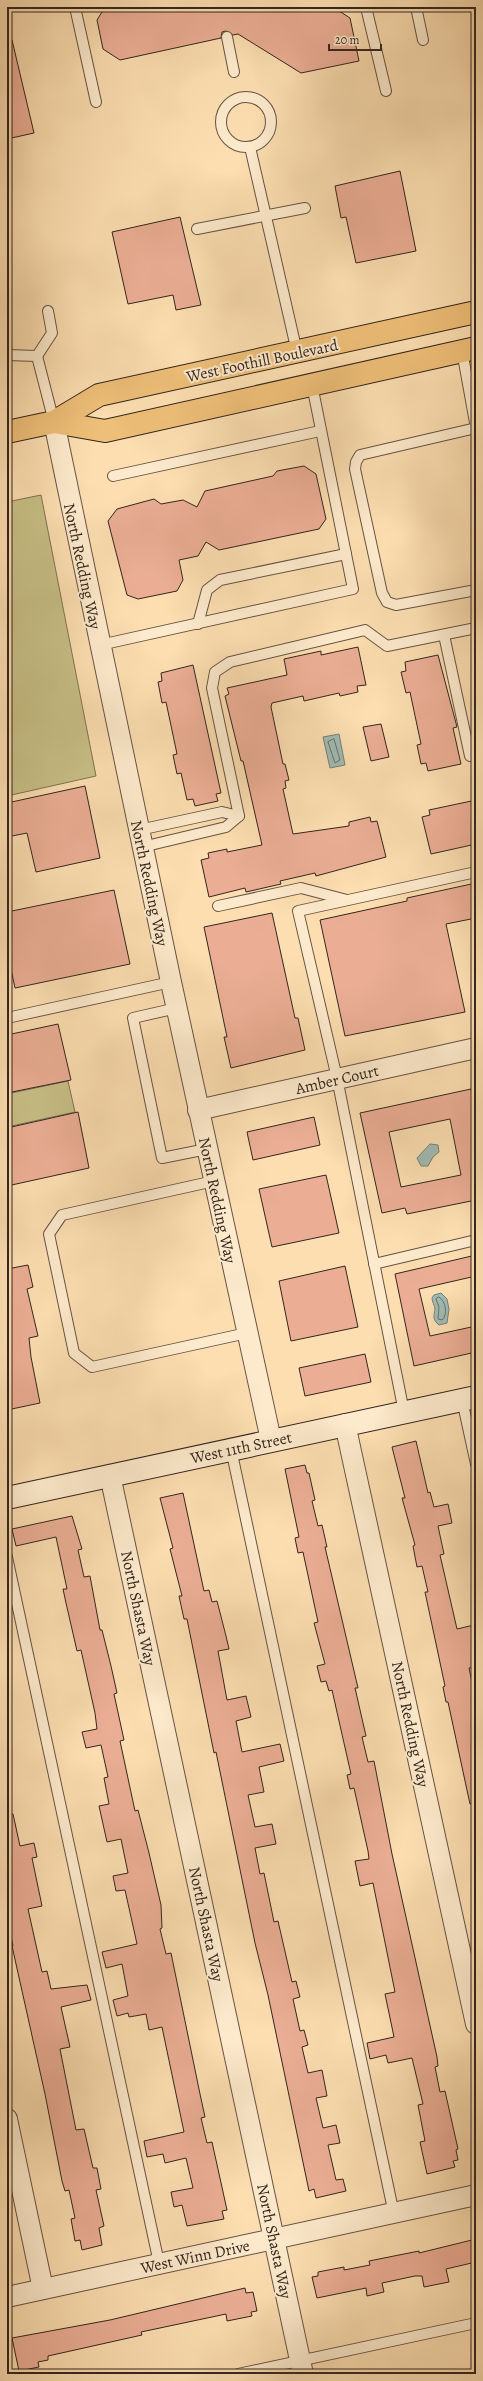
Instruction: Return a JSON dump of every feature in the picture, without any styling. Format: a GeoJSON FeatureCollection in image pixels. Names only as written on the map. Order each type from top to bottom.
{"type":"FeatureCollection","features":[{"type":"Feature","properties":{"kind":"main road","name":"West Foothill Boulevard"},"geometry":{"type":"LineString","coordinates":[[7,432],[54,422],[99,395],[476,312]]}},
{"type":"Feature","properties":{"kind":"main road","name":"West Foothill Boulevard"},"geometry":{"type":"LineString","coordinates":[[54,422],[105,431],[469,350]]}},
{"type":"Feature","properties":{"kind":"street","name":"North Redding Way"},"geometry":{"type":"LineString","coordinates":[[54,422],[140,839],[271,1440]]}},
{"type":"Feature","properties":{"kind":"street","name":"Amber Court"},"geometry":{"type":"LineString","coordinates":[[198,1110],[476,1048]]}},
{"type":"Feature","properties":{"kind":"street","name":"West 11th Street"},"geometry":{"type":"LineString","coordinates":[[7,1498],[469,1398]]}},
{"type":"Feature","properties":{"kind":"street","name":"North Redding Way"},"geometry":{"type":"LineString","coordinates":[[345,1424],[476,2024]]}},
{"type":"Feature","properties":{"kind":"street","name":"North Shasta Way"},"geometry":{"type":"LineString","coordinates":[[110,1475],[302,2367]]}},
{"type":"Feature","properties":{"kind":"street"},"geometry":{"type":"LineString","coordinates":[[7,2120],[44,2288]]}},
{"type":"Feature","properties":{"kind":"street","name":"West Winn Drive"},"geometry":{"type":"LineString","coordinates":[[7,2297],[476,2196]]}},
{"type":"Feature","properties":{"kind":"lane"},"geometry":{"type":"LineString","coordinates":[[75,7],[96,102]]}},
{"type":"Feature","properties":{"kind":"lane"},"geometry":{"type":"LineString","coordinates":[[366,7],[386,91]]}},
{"type":"Feature","properties":{"kind":"lane"},"geometry":{"type":"LineString","coordinates":[[416,7],[423,40]]}},
{"type":"Feature","properties":{"kind":"lane"},"geometry":{"type":"LineString","coordinates":[[227,36],[234,72]]}},
{"type":"Feature","properties":{"kind":"lane"},"geometry":{"type":"LineString","coordinates":[[241,97],[249,97],[263,104],[271,118],[269,133],[264,140],[250,147],[233,144],[226,139],[220,125],[221,114],[226,106],[241,97]]}},
{"type":"Feature","properties":{"kind":"lane"},"geometry":{"type":"LineString","coordinates":[[250,147],[297,352]]}},
{"type":"Feature","properties":{"kind":"lane"},"geometry":{"type":"LineString","coordinates":[[197,230],[305,208]]}},
{"type":"Feature","properties":{"kind":"lane"},"geometry":{"type":"LineString","coordinates":[[7,355],[37,356],[52,333],[48,311]]}},
{"type":"Feature","properties":{"kind":"lane"},"geometry":{"type":"LineString","coordinates":[[469,350],[476,428],[360,455],[356,462],[355,469],[382,593],[387,602],[396,606],[476,590]]}},
{"type":"Feature","properties":{"kind":"lane","name":"North Redding Way"},"geometry":{"type":"LineString","coordinates":[[37,356],[54,422]]}},
{"type":"Feature","properties":{"kind":"lane"},"geometry":{"type":"LineString","coordinates":[[100,645],[353,589],[320,431],[312,385]]}},
{"type":"Feature","properties":{"kind":"lane"},"geometry":{"type":"LineString","coordinates":[[113,476],[320,431]]}},
{"type":"Feature","properties":{"kind":"lane"},"geometry":{"type":"LineString","coordinates":[[198,624],[207,590],[220,580],[346,554]]}},
{"type":"Feature","properties":{"kind":"lane"},"geometry":{"type":"LineString","coordinates":[[239,816],[212,688],[215,672],[230,662],[365,630],[387,646],[476,628]]}},
{"type":"Feature","properties":{"kind":"lane"},"geometry":{"type":"LineString","coordinates":[[444,635],[470,756]]}},
{"type":"Feature","properties":{"kind":"lane"},"geometry":{"type":"LineString","coordinates":[[140,839],[222,812],[239,816]]}},
{"type":"Feature","properties":{"kind":"lane"},"geometry":{"type":"LineString","coordinates":[[140,839],[226,827],[239,816]]}},
{"type":"Feature","properties":{"kind":"lane"},"geometry":{"type":"LineString","coordinates":[[404,1412],[337,1078],[298,911],[476,872]]}},
{"type":"Feature","properties":{"kind":"lane"},"geometry":{"type":"LineString","coordinates":[[218,906],[301,888],[348,900]]}},
{"type":"Feature","properties":{"kind":"lane"},"geometry":{"type":"LineString","coordinates":[[7,1018],[171,982]]}},
{"type":"Feature","properties":{"kind":"lane"},"geometry":{"type":"LineString","coordinates":[[177,1008],[133,1018],[162,1158],[207,1149]]}},
{"type":"Feature","properties":{"kind":"lane"},"geometry":{"type":"LineString","coordinates":[[214,1180],[62,1215],[49,1234],[74,1353],[92,1367],[247,1333]]}},
{"type":"Feature","properties":{"kind":"lane"},"geometry":{"type":"LineString","coordinates":[[374,1264],[476,1240]]}},
{"type":"Feature","properties":{"kind":"lane"},"geometry":{"type":"LineString","coordinates":[[469,1398],[476,1464]]}},
{"type":"Feature","properties":{"kind":"lane"},"geometry":{"type":"LineString","coordinates":[[231,1449],[394,2214]]}},
{"type":"Feature","properties":{"kind":"lane"},"geometry":{"type":"LineString","coordinates":[[7,1557],[159,2264]]}},
{"type":"Feature","properties":{"kind":"lane"},"geometry":{"type":"LineString","coordinates":[[238,2374],[302,2367],[476,2323]]}},
{"type":"Feature","properties":{"kind":"shaded area"},"geometry":{"type":"Polygon","coordinates":[[[41,495],[96,776],[7,796],[7,502],[41,495]]]}},
{"type":"Feature","properties":{"kind":"shaded area"},"geometry":{"type":"Polygon","coordinates":[[[68,1081],[75,1112],[7,1127],[7,1094],[68,1081]]]}},
{"type":"Feature","properties":{"kind":"water"},"geometry":{"type":"Polygon","coordinates":[[[339,734],[345,765],[330,768],[323,737],[339,734]]]}},
{"type":"Feature","properties":{"kind":"water"},"geometry":{"type":"Polygon","coordinates":[[[430,1144],[438,1145],[439,1152],[433,1157],[428,1166],[421,1166],[417,1158],[430,1144]]]}},
{"type":"Feature","properties":{"kind":"water"},"geometry":{"type":"Polygon","coordinates":[[[441,1293],[447,1299],[449,1309],[447,1323],[439,1325],[434,1319],[435,1308],[432,1298],[434,1295],[441,1293]]]}},
{"type":"Feature","properties":{"kind":"building"},"geometry":{"type":"Polygon","coordinates":[[[105,7],[333,7],[350,18],[359,61],[301,73],[238,34],[233,35],[226,31],[222,32],[221,38],[120,60],[103,49],[97,20],[105,7]]]}},
{"type":"Feature","properties":{"kind":"building"},"geometry":{"type":"Polygon","coordinates":[[[12,40],[34,133],[7,139],[7,41],[12,40]]]}},
{"type":"Feature","properties":{"kind":"building"},"geometry":{"type":"Polygon","coordinates":[[[400,171],[416,251],[356,263],[346,217],[341,218],[335,186],[400,171]]]}},
{"type":"Feature","properties":{"kind":"building"},"geometry":{"type":"Polygon","coordinates":[[[180,217],[201,305],[176,310],[173,295],[128,304],[112,232],[180,217]]]}},
{"type":"Feature","properties":{"kind":"building"},"geometry":{"type":"Polygon","coordinates":[[[304,466],[316,474],[326,519],[319,529],[219,550],[206,542],[198,556],[179,560],[183,580],[177,591],[138,599],[127,595],[108,521],[117,509],[154,499],[161,504],[183,500],[197,507],[205,491],[273,476],[277,471],[304,466]]]}},
{"type":"Feature","properties":{"kind":"building"},"geometry":{"type":"Polygon","coordinates":[[[358,647],[366,685],[357,686],[358,692],[340,696],[339,693],[304,701],[303,696],[272,703],[271,707],[283,764],[285,764],[289,780],[285,781],[286,788],[283,789],[293,834],[349,826],[349,822],[370,817],[371,822],[377,821],[386,857],[316,876],[315,873],[280,881],[281,884],[246,892],[245,888],[209,897],[201,860],[209,858],[208,853],[227,849],[227,852],[262,845],[243,761],[241,761],[225,696],[229,694],[227,688],[287,675],[284,659],[321,651],[321,655],[358,647]]]}},
{"type":"Feature","properties":{"kind":"building"},"geometry":{"type":"Polygon","coordinates":[[[438,655],[457,727],[453,728],[461,764],[428,771],[426,763],[421,764],[417,745],[421,744],[410,692],[406,693],[401,672],[406,671],[405,662],[438,655]]]}},
{"type":"Feature","properties":{"kind":"building"},"geometry":{"type":"Polygon","coordinates":[[[193,665],[221,793],[216,794],[218,801],[195,806],[193,799],[187,800],[181,773],[177,774],[173,755],[177,754],[166,702],[162,703],[158,682],[162,681],[161,673],[193,665]]]}},
{"type":"Feature","properties":{"kind":"building"},"geometry":{"type":"Polygon","coordinates":[[[381,724],[389,757],[371,761],[363,727],[381,724]]]}},
{"type":"Feature","properties":{"kind":"building"},"geometry":{"type":"Polygon","coordinates":[[[85,786],[100,858],[36,872],[27,833],[7,837],[7,803],[85,786]]]}},
{"type":"Feature","properties":{"kind":"building"},"geometry":{"type":"Polygon","coordinates":[[[476,800],[476,844],[431,854],[422,817],[430,815],[429,810],[476,800]]]}},
{"type":"Feature","properties":{"kind":"building"},"geometry":{"type":"Polygon","coordinates":[[[476,883],[476,918],[446,924],[465,1012],[345,1036],[320,920],[407,901],[407,898],[476,883]]]}},
{"type":"Feature","properties":{"kind":"building"},"geometry":{"type":"Polygon","coordinates":[[[114,890],[130,964],[15,988],[7,950],[7,912],[114,890]]]}},
{"type":"Feature","properties":{"kind":"building"},"geometry":{"type":"Polygon","coordinates":[[[272,913],[295,1018],[298,1018],[305,1050],[231,1068],[224,1037],[227,1037],[204,927],[272,913]]]}},
{"type":"Feature","properties":{"kind":"building"},"geometry":{"type":"Polygon","coordinates":[[[58,1024],[71,1080],[7,1093],[7,1035],[58,1024]]]}},
{"type":"Feature","properties":{"kind":"building"},"geometry":{"type":"Polygon","coordinates":[[[471,1089],[476,1111],[476,1200],[407,1214],[405,1208],[382,1213],[360,1113],[471,1089]],[[450,1119],[389,1132],[401,1187],[461,1175],[450,1119]]]}},
{"type":"Feature","properties":{"kind":"building"},"geometry":{"type":"Polygon","coordinates":[[[78,1112],[89,1168],[7,1186],[7,1128],[78,1112]]]}},
{"type":"Feature","properties":{"kind":"building"},"geometry":{"type":"Polygon","coordinates":[[[314,1117],[320,1145],[253,1160],[247,1132],[314,1117]]]}},
{"type":"Feature","properties":{"kind":"building"},"geometry":{"type":"Polygon","coordinates":[[[326,1175],[339,1233],[272,1247],[259,1189],[326,1175]]]}},
{"type":"Feature","properties":{"kind":"building"},"geometry":{"type":"Polygon","coordinates":[[[476,1255],[476,1276],[419,1289],[430,1336],[476,1326],[476,1352],[414,1366],[395,1274],[476,1255]]]}},
{"type":"Feature","properties":{"kind":"building"},"geometry":{"type":"Polygon","coordinates":[[[28,1265],[33,1287],[27,1289],[38,1336],[29,1338],[40,1403],[7,1410],[7,1269],[28,1265]]]}},
{"type":"Feature","properties":{"kind":"building"},"geometry":{"type":"Polygon","coordinates":[[[345,1266],[358,1327],[291,1341],[279,1281],[345,1266]]]}},
{"type":"Feature","properties":{"kind":"building"},"geometry":{"type":"Polygon","coordinates":[[[365,1354],[371,1382],[305,1396],[299,1368],[365,1354]]]}},
{"type":"Feature","properties":{"kind":"building"},"geometry":{"type":"Polygon","coordinates":[[[416,1441],[428,1493],[430,1492],[434,1507],[448,1504],[452,1523],[438,1526],[444,1554],[440,1555],[457,1629],[474,1625],[476,1637],[476,1667],[469,1668],[476,1701],[476,1803],[470,1804],[448,1702],[446,1702],[443,1687],[445,1686],[425,1592],[428,1592],[422,1566],[417,1567],[413,1546],[415,1545],[402,1498],[405,1498],[392,1447],[416,1441]]]}},
{"type":"Feature","properties":{"kind":"building"},"geometry":{"type":"Polygon","coordinates":[[[305,1465],[307,1473],[309,1473],[315,1500],[312,1501],[318,1526],[322,1525],[327,1547],[325,1547],[358,1688],[355,1688],[366,1736],[362,1737],[368,1762],[374,1761],[392,1854],[437,2057],[438,2066],[435,2067],[440,2092],[445,2091],[458,2149],[456,2150],[458,2160],[453,2161],[455,2167],[427,2174],[420,2142],[425,2141],[418,2105],[423,2104],[412,2058],[388,2063],[386,2055],[370,2059],[367,2043],[394,2037],[385,1994],[395,1992],[373,1883],[360,1886],[355,1861],[369,1859],[368,1851],[354,1788],[350,1789],[347,1775],[351,1774],[332,1690],[329,1691],[326,1681],[321,1682],[317,1666],[325,1664],[314,1623],[318,1622],[303,1552],[298,1553],[295,1538],[299,1537],[285,1469],[305,1465]]]}},
{"type":"Feature","properties":{"kind":"building"},"geometry":{"type":"Polygon","coordinates":[[[183,1493],[204,1591],[209,1590],[212,1602],[217,1601],[229,1649],[218,1651],[227,1700],[246,1696],[251,1717],[236,1721],[242,1752],[280,1744],[284,1761],[259,1767],[264,1792],[248,1795],[255,1827],[272,1824],[276,1844],[255,1848],[260,1874],[264,1873],[274,1922],[278,1921],[292,1982],[296,1981],[300,1997],[293,1999],[300,2031],[304,2030],[308,2045],[302,2047],[308,2073],[322,2070],[327,2096],[316,2098],[323,2128],[336,2125],[340,2143],[328,2145],[336,2180],[343,2179],[346,2191],[316,2198],[314,2189],[309,2191],[268,1995],[255,1943],[216,1752],[214,1753],[187,1619],[184,1619],[179,1596],[182,1596],[170,1549],[173,1548],[160,1498],[183,1493]]]}},
{"type":"Feature","properties":{"kind":"building"},"geometry":{"type":"Polygon","coordinates":[[[72,1516],[82,1549],[78,1550],[84,1577],[90,1576],[100,1630],[102,1630],[111,1666],[117,1693],[114,1694],[124,1740],[120,1741],[135,1811],[138,1810],[161,1905],[162,1928],[160,1929],[166,1954],[171,1953],[205,2117],[201,2118],[207,2143],[212,2142],[227,2210],[222,2211],[224,2219],[187,2226],[182,2205],[174,2207],[171,2192],[193,2188],[186,2158],[165,2163],[163,2154],[147,2157],[144,2141],[184,2132],[162,2027],[149,2030],[146,2014],[129,2017],[128,2013],[117,2016],[113,2000],[128,1996],[122,1964],[106,1968],[102,1952],[137,1944],[125,1890],[116,1891],[113,1876],[128,1873],[121,1839],[107,1842],[99,1806],[109,1804],[104,1778],[108,1777],[101,1745],[86,1748],[82,1732],[97,1729],[95,1713],[81,1650],[77,1651],[66,1603],[63,1589],[67,1589],[56,1537],[16,1546],[12,1529],[72,1516]]]}},
{"type":"Feature","properties":{"kind":"building"},"geometry":{"type":"Polygon","coordinates":[[[13,1814],[20,1846],[34,1843],[37,1857],[32,1858],[42,1906],[28,1909],[42,1972],[47,1971],[51,1989],[87,1985],[91,2000],[61,2007],[70,2047],[60,2049],[76,2130],[84,2129],[93,2168],[97,2168],[101,2189],[96,2190],[104,2226],[99,2228],[102,2245],[82,2250],[80,2240],[75,2241],[71,2219],[75,2218],[69,2190],[65,2191],[62,2181],[45,2094],[12,1946],[7,1916],[7,1815],[13,1814]]]}},
{"type":"Feature","properties":{"kind":"building"},"geometry":{"type":"Polygon","coordinates":[[[476,2239],[476,2262],[446,2269],[449,2282],[424,2287],[422,2276],[415,2276],[382,2283],[384,2292],[367,2296],[366,2288],[317,2298],[312,2277],[318,2276],[318,2272],[344,2267],[344,2270],[370,2265],[369,2261],[419,2251],[419,2253],[476,2239]]]}},
{"type":"Feature","properties":{"kind":"building"},"geometry":{"type":"Polygon","coordinates":[[[245,2288],[246,2293],[253,2292],[257,2311],[251,2312],[252,2316],[227,2321],[226,2314],[141,2332],[142,2335],[48,2356],[48,2360],[38,2362],[39,2367],[19,2371],[12,2338],[110,2320],[245,2288]]]}}]}
